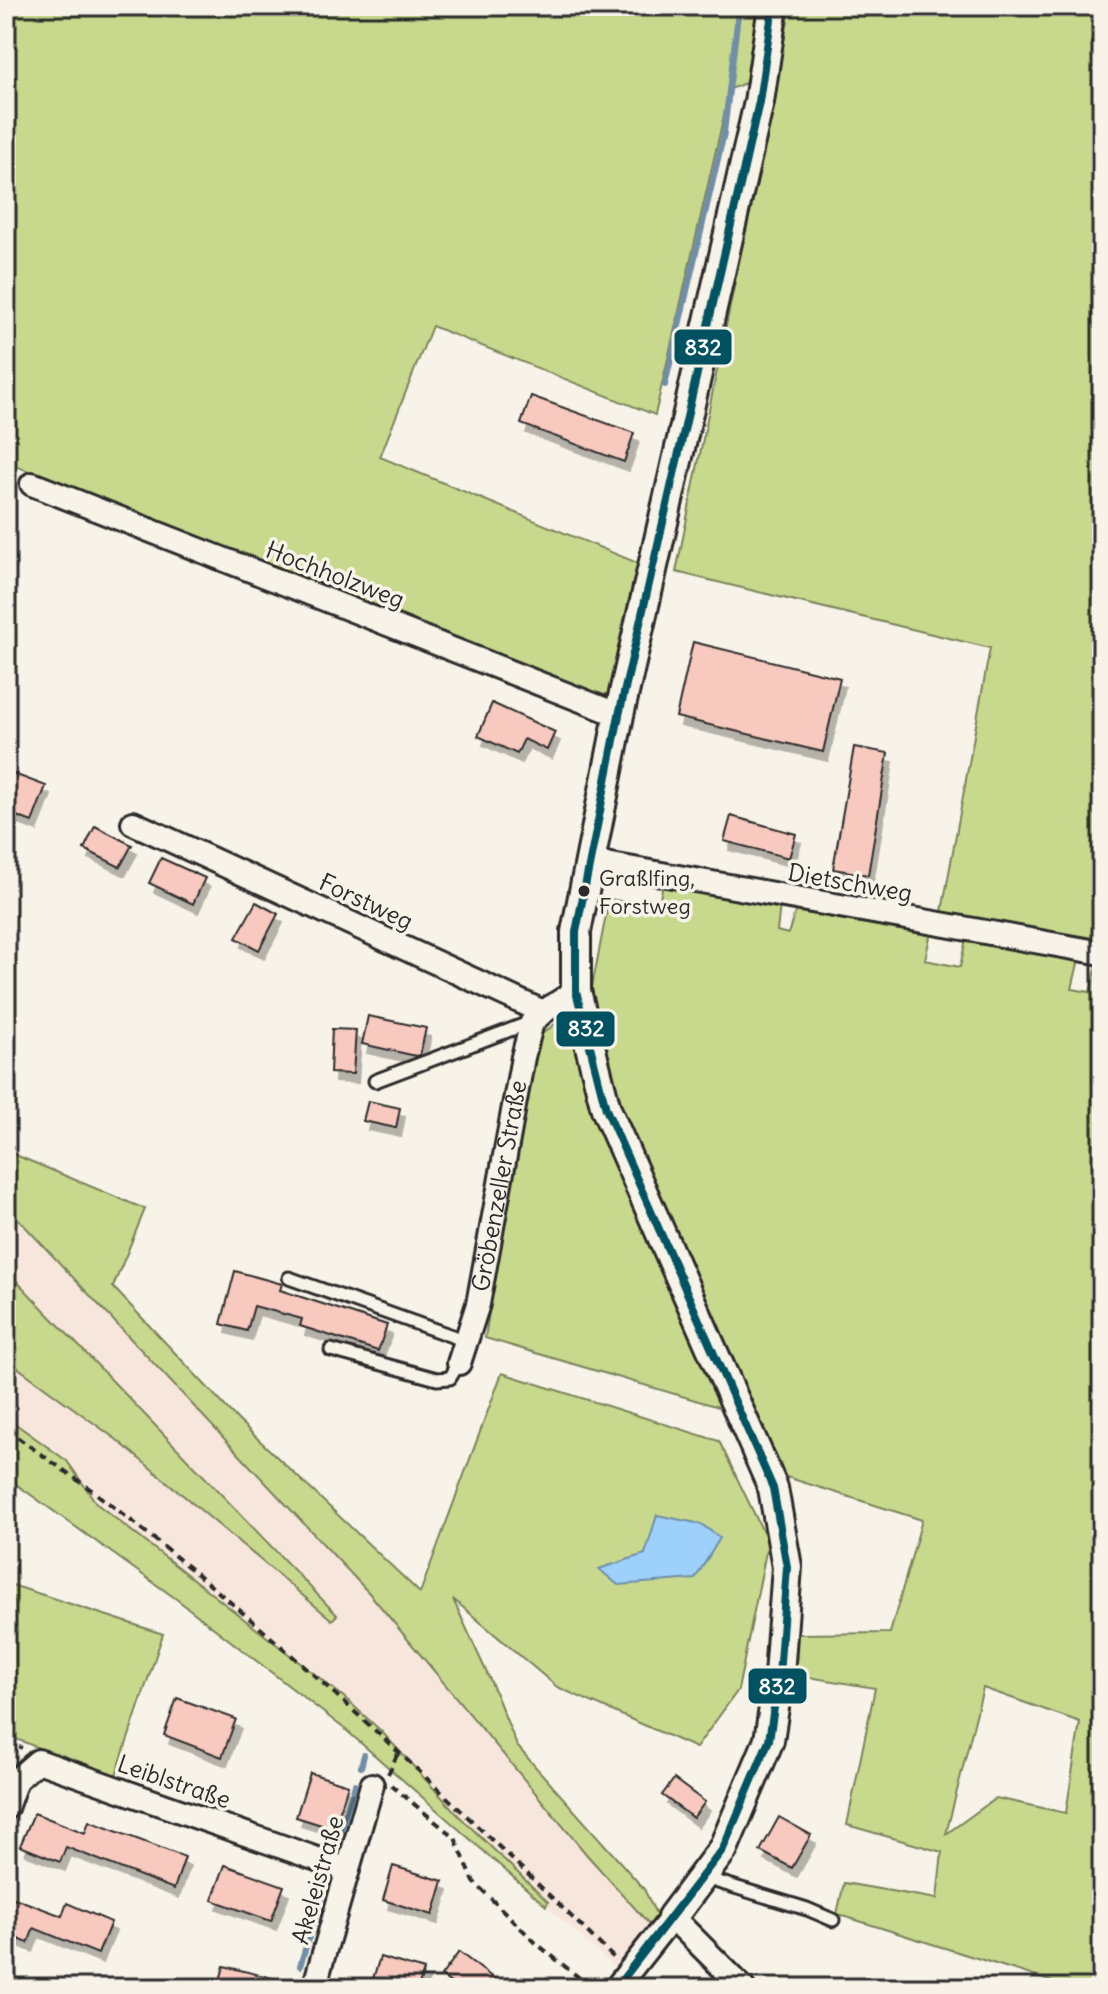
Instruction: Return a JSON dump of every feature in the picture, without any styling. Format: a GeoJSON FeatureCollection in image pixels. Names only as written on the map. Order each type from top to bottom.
{"type":"FeatureCollection","features":[{"type":"Feature","properties":{"kind":"street"},"geometry":{"type":"LineString","coordinates":[[616,1988],[723,1849],[769,1740],[779,1675],[787,1567],[773,1488],[606,1109],[576,991],[576,932],[589,861],[619,715],[759,102],[773,6]]}},
{"type":"Feature","properties":{"kind":"street","name":"Hochholzweg"},"geometry":{"type":"LineString","coordinates":[[32,484],[619,715]]}},
{"type":"Feature","properties":{"kind":"street","name":"Forstweg"},"geometry":{"type":"LineString","coordinates":[[133,823],[537,1017]]}},
{"type":"Feature","properties":{"kind":"street","name":"Dietschweg"},"geometry":{"type":"LineString","coordinates":[[589,861],[1102,953]]}},
{"type":"Feature","properties":{"kind":"street"},"geometry":{"type":"LineString","coordinates":[[537,1017],[576,991]]}},
{"type":"Feature","properties":{"kind":"street","name":"Gröbenzeller Straße"},"geometry":{"type":"LineString","coordinates":[[459,1363],[478,1304],[523,1057],[537,1017]]}},
{"type":"Feature","properties":{"kind":"street","name":"Leiblstraße"},"geometry":{"type":"LineString","coordinates":[[6,1808],[16,1780],[38,1761],[348,1870]]}},
{"type":"Feature","properties":{"kind":"street","name":"Akeleistraße"},"geometry":{"type":"LineString","coordinates":[[314,1988],[372,1785]]}},
{"type":"Feature","properties":{"kind":"street"},"geometry":{"type":"LineString","coordinates":[[672,1917],[743,1988]]}},
{"type":"Feature","properties":{"kind":"lane"},"geometry":{"type":"LineString","coordinates":[[375,1081],[537,1017]]}},
{"type":"Feature","properties":{"kind":"lane"},"geometry":{"type":"LineString","coordinates":[[289,1278],[466,1341]]}},
{"type":"Feature","properties":{"kind":"lane"},"geometry":{"type":"LineString","coordinates":[[331,1350],[437,1379],[450,1378],[459,1363]]}},
{"type":"Feature","properties":{"kind":"lane"},"geometry":{"type":"LineString","coordinates":[[702,1877],[833,1920]]}},
{"type":"Feature","properties":{"kind":"path"},"geometry":{"type":"LineString","coordinates":[[6,1429],[108,1503],[234,1606],[398,1753],[619,1963]]}},
{"type":"Feature","properties":{"kind":"path"},"geometry":{"type":"LineString","coordinates":[[398,1753],[385,1780],[455,1838],[474,1882],[537,1944],[592,1988]]}},
{"type":"Feature","properties":{"kind":"shaded area"},"geometry":{"type":"Polygon","coordinates":[[[6,1206],[370,1594],[587,1855],[650,1925],[619,1971],[546,1906],[547,1902],[345,1698],[97,1504],[67,1461],[6,1417],[6,1359],[117,1440],[337,1614],[6,1270],[6,1206]]]}},
{"type":"Feature","properties":{"kind":"green space"},"geometry":{"type":"Polygon","coordinates":[[[6,6],[758,6],[748,82],[730,89],[655,415],[432,326],[380,457],[640,564],[609,693],[598,697],[6,462],[6,6]]]}},
{"type":"Feature","properties":{"kind":"green space"},"geometry":{"type":"Polygon","coordinates":[[[791,6],[1102,6],[1102,946],[941,917],[990,648],[676,572],[791,6]]]}},
{"type":"Feature","properties":{"kind":"green space"},"geometry":{"type":"Polygon","coordinates":[[[663,884],[780,905],[777,931],[788,934],[796,909],[931,932],[925,960],[960,967],[966,939],[1079,959],[1072,989],[1090,992],[1098,962],[1102,963],[1102,1988],[1072,1988],[837,1914],[844,1883],[937,1899],[942,1852],[847,1825],[875,1688],[796,1675],[797,1634],[890,1633],[922,1520],[783,1476],[753,1417],[485,1338],[531,1042],[590,998],[609,899],[658,908],[663,884]],[[983,1688],[946,1834],[996,1798],[1066,1813],[1080,1722],[983,1688]]]}},
{"type":"Feature","properties":{"kind":"green space"},"geometry":{"type":"Polygon","coordinates":[[[6,1151],[145,1209],[113,1287],[238,1420],[420,1593],[502,1373],[719,1441],[768,1542],[738,1690],[696,1748],[557,1687],[453,1599],[517,1746],[644,1889],[657,1916],[650,1925],[587,1855],[370,1594],[6,1206],[6,1151]]]}},
{"type":"Feature","properties":{"kind":"green space"},"geometry":{"type":"Polygon","coordinates":[[[6,1270],[337,1615],[332,1620],[117,1440],[6,1359],[6,1270]]]}},
{"type":"Feature","properties":{"kind":"green space"},"geometry":{"type":"Polygon","coordinates":[[[6,1417],[67,1461],[97,1504],[345,1698],[381,1731],[459,1816],[548,1902],[546,1906],[346,1730],[175,1598],[6,1477],[6,1417]]]}},
{"type":"Feature","properties":{"kind":"green space"},"geometry":{"type":"Polygon","coordinates":[[[6,1583],[163,1634],[115,1778],[6,1735],[6,1583]]]}},
{"type":"Feature","properties":{"kind":"water"},"geometry":{"type":"Polygon","coordinates":[[[657,1515],[701,1524],[720,1538],[695,1579],[618,1585],[599,1569],[645,1554],[657,1515]]]}},
{"type":"Feature","properties":{"kind":"building"},"geometry":{"type":"Polygon","coordinates":[[[531,396],[634,433],[624,462],[521,424],[531,396]]]}},
{"type":"Feature","properties":{"kind":"building"},"geometry":{"type":"Polygon","coordinates":[[[693,642],[840,678],[823,752],[676,717],[693,642]]]}},
{"type":"Feature","properties":{"kind":"building"},"geometry":{"type":"Polygon","coordinates":[[[492,703],[555,732],[547,750],[524,739],[517,754],[478,736],[492,703]]]}},
{"type":"Feature","properties":{"kind":"building"},"geometry":{"type":"Polygon","coordinates":[[[854,747],[888,753],[868,875],[833,869],[854,747]]]}},
{"type":"Feature","properties":{"kind":"building"},"geometry":{"type":"Polygon","coordinates":[[[6,771],[46,786],[32,822],[6,812],[6,771]]]}},
{"type":"Feature","properties":{"kind":"building"},"geometry":{"type":"Polygon","coordinates":[[[731,816],[796,834],[789,858],[724,841],[731,816]]]}},
{"type":"Feature","properties":{"kind":"building"},"geometry":{"type":"Polygon","coordinates":[[[95,826],[132,845],[120,867],[84,849],[95,826]]]}},
{"type":"Feature","properties":{"kind":"building"},"geometry":{"type":"Polygon","coordinates":[[[161,858],[205,878],[193,904],[149,883],[161,858]]]}},
{"type":"Feature","properties":{"kind":"building"},"geometry":{"type":"Polygon","coordinates":[[[256,902],[278,914],[259,950],[236,938],[256,902]]]}},
{"type":"Feature","properties":{"kind":"building"},"geometry":{"type":"Polygon","coordinates":[[[368,1016],[426,1028],[420,1055],[362,1044],[368,1016]]]}},
{"type":"Feature","properties":{"kind":"building"},"geometry":{"type":"Polygon","coordinates":[[[332,1029],[356,1030],[353,1074],[330,1073],[332,1029]]]}},
{"type":"Feature","properties":{"kind":"building"},"geometry":{"type":"Polygon","coordinates":[[[368,1101],[400,1108],[396,1128],[363,1121],[368,1101]]]}},
{"type":"Feature","properties":{"kind":"building"},"geometry":{"type":"Polygon","coordinates":[[[235,1271],[282,1284],[280,1290],[387,1325],[378,1351],[300,1326],[302,1319],[254,1306],[247,1331],[221,1324],[235,1271]]]}},
{"type":"Feature","properties":{"kind":"building"},"geometry":{"type":"Polygon","coordinates":[[[177,1698],[236,1719],[222,1757],[164,1735],[177,1698]]]}},
{"type":"Feature","properties":{"kind":"building"},"geometry":{"type":"Polygon","coordinates":[[[310,1773],[348,1785],[334,1829],[296,1817],[310,1773]]]}},
{"type":"Feature","properties":{"kind":"building"},"geometry":{"type":"Polygon","coordinates":[[[674,1779],[705,1802],[693,1818],[662,1795],[674,1779]]]}},
{"type":"Feature","properties":{"kind":"building"},"geometry":{"type":"Polygon","coordinates":[[[34,1813],[85,1833],[89,1821],[185,1857],[174,1889],[66,1847],[60,1862],[20,1846],[34,1813]]]}},
{"type":"Feature","properties":{"kind":"building"},"geometry":{"type":"Polygon","coordinates":[[[779,1817],[811,1835],[792,1868],[760,1851],[779,1817]]]}},
{"type":"Feature","properties":{"kind":"building"},"geometry":{"type":"Polygon","coordinates":[[[225,1865],[284,1886],[271,1921],[212,1900],[225,1865]]]}},
{"type":"Feature","properties":{"kind":"building"},"geometry":{"type":"Polygon","coordinates":[[[393,1866],[443,1881],[433,1915],[383,1900],[393,1866]]]}},
{"type":"Feature","properties":{"kind":"building"},"geometry":{"type":"Polygon","coordinates":[[[6,1895],[62,1916],[67,1903],[111,1922],[98,1954],[34,1928],[28,1943],[6,1934],[6,1895]]]}},
{"type":"Feature","properties":{"kind":"building"},"geometry":{"type":"Polygon","coordinates":[[[459,1952],[506,1988],[458,1988],[441,1976],[459,1952]]]}},
{"type":"Feature","properties":{"kind":"building"},"geometry":{"type":"Polygon","coordinates":[[[380,1957],[424,1970],[418,1988],[370,1988],[380,1957]]]}},
{"type":"Feature","properties":{"kind":"building"},"geometry":{"type":"Polygon","coordinates":[[[224,1966],[288,1982],[287,1988],[218,1988],[224,1966]]]}},
{"type":"Feature","properties":{"kind":"waterway"},"geometry":{"type":"LineString","coordinates":[[665,385],[724,133],[739,6]]}},
{"type":"Feature","properties":{"kind":"waterway"},"geometry":{"type":"LineString","coordinates":[[361,1767],[364,1755]]}},
{"type":"Feature","properties":{"kind":"waterway"},"geometry":{"type":"LineString","coordinates":[[337,1844],[355,1784]]}},
{"type":"Feature","properties":{"kind":"waterway"},"geometry":{"type":"LineString","coordinates":[[300,1966],[327,1878]]}},
{"type":"Feature","properties":{"kind":"transit line","name":"832"},"geometry":{"type":"LineString","coordinates":[[616,1988],[723,1849],[769,1740],[779,1675],[787,1567],[773,1488],[606,1109],[576,991],[576,932],[619,715],[759,102],[773,6]]}},
{"type":"Feature","properties":{"kind":"place","name":"Graßlfing, Forstweg"},"geometry":{"type":"Point","coordinates":[584,891]}}]}
